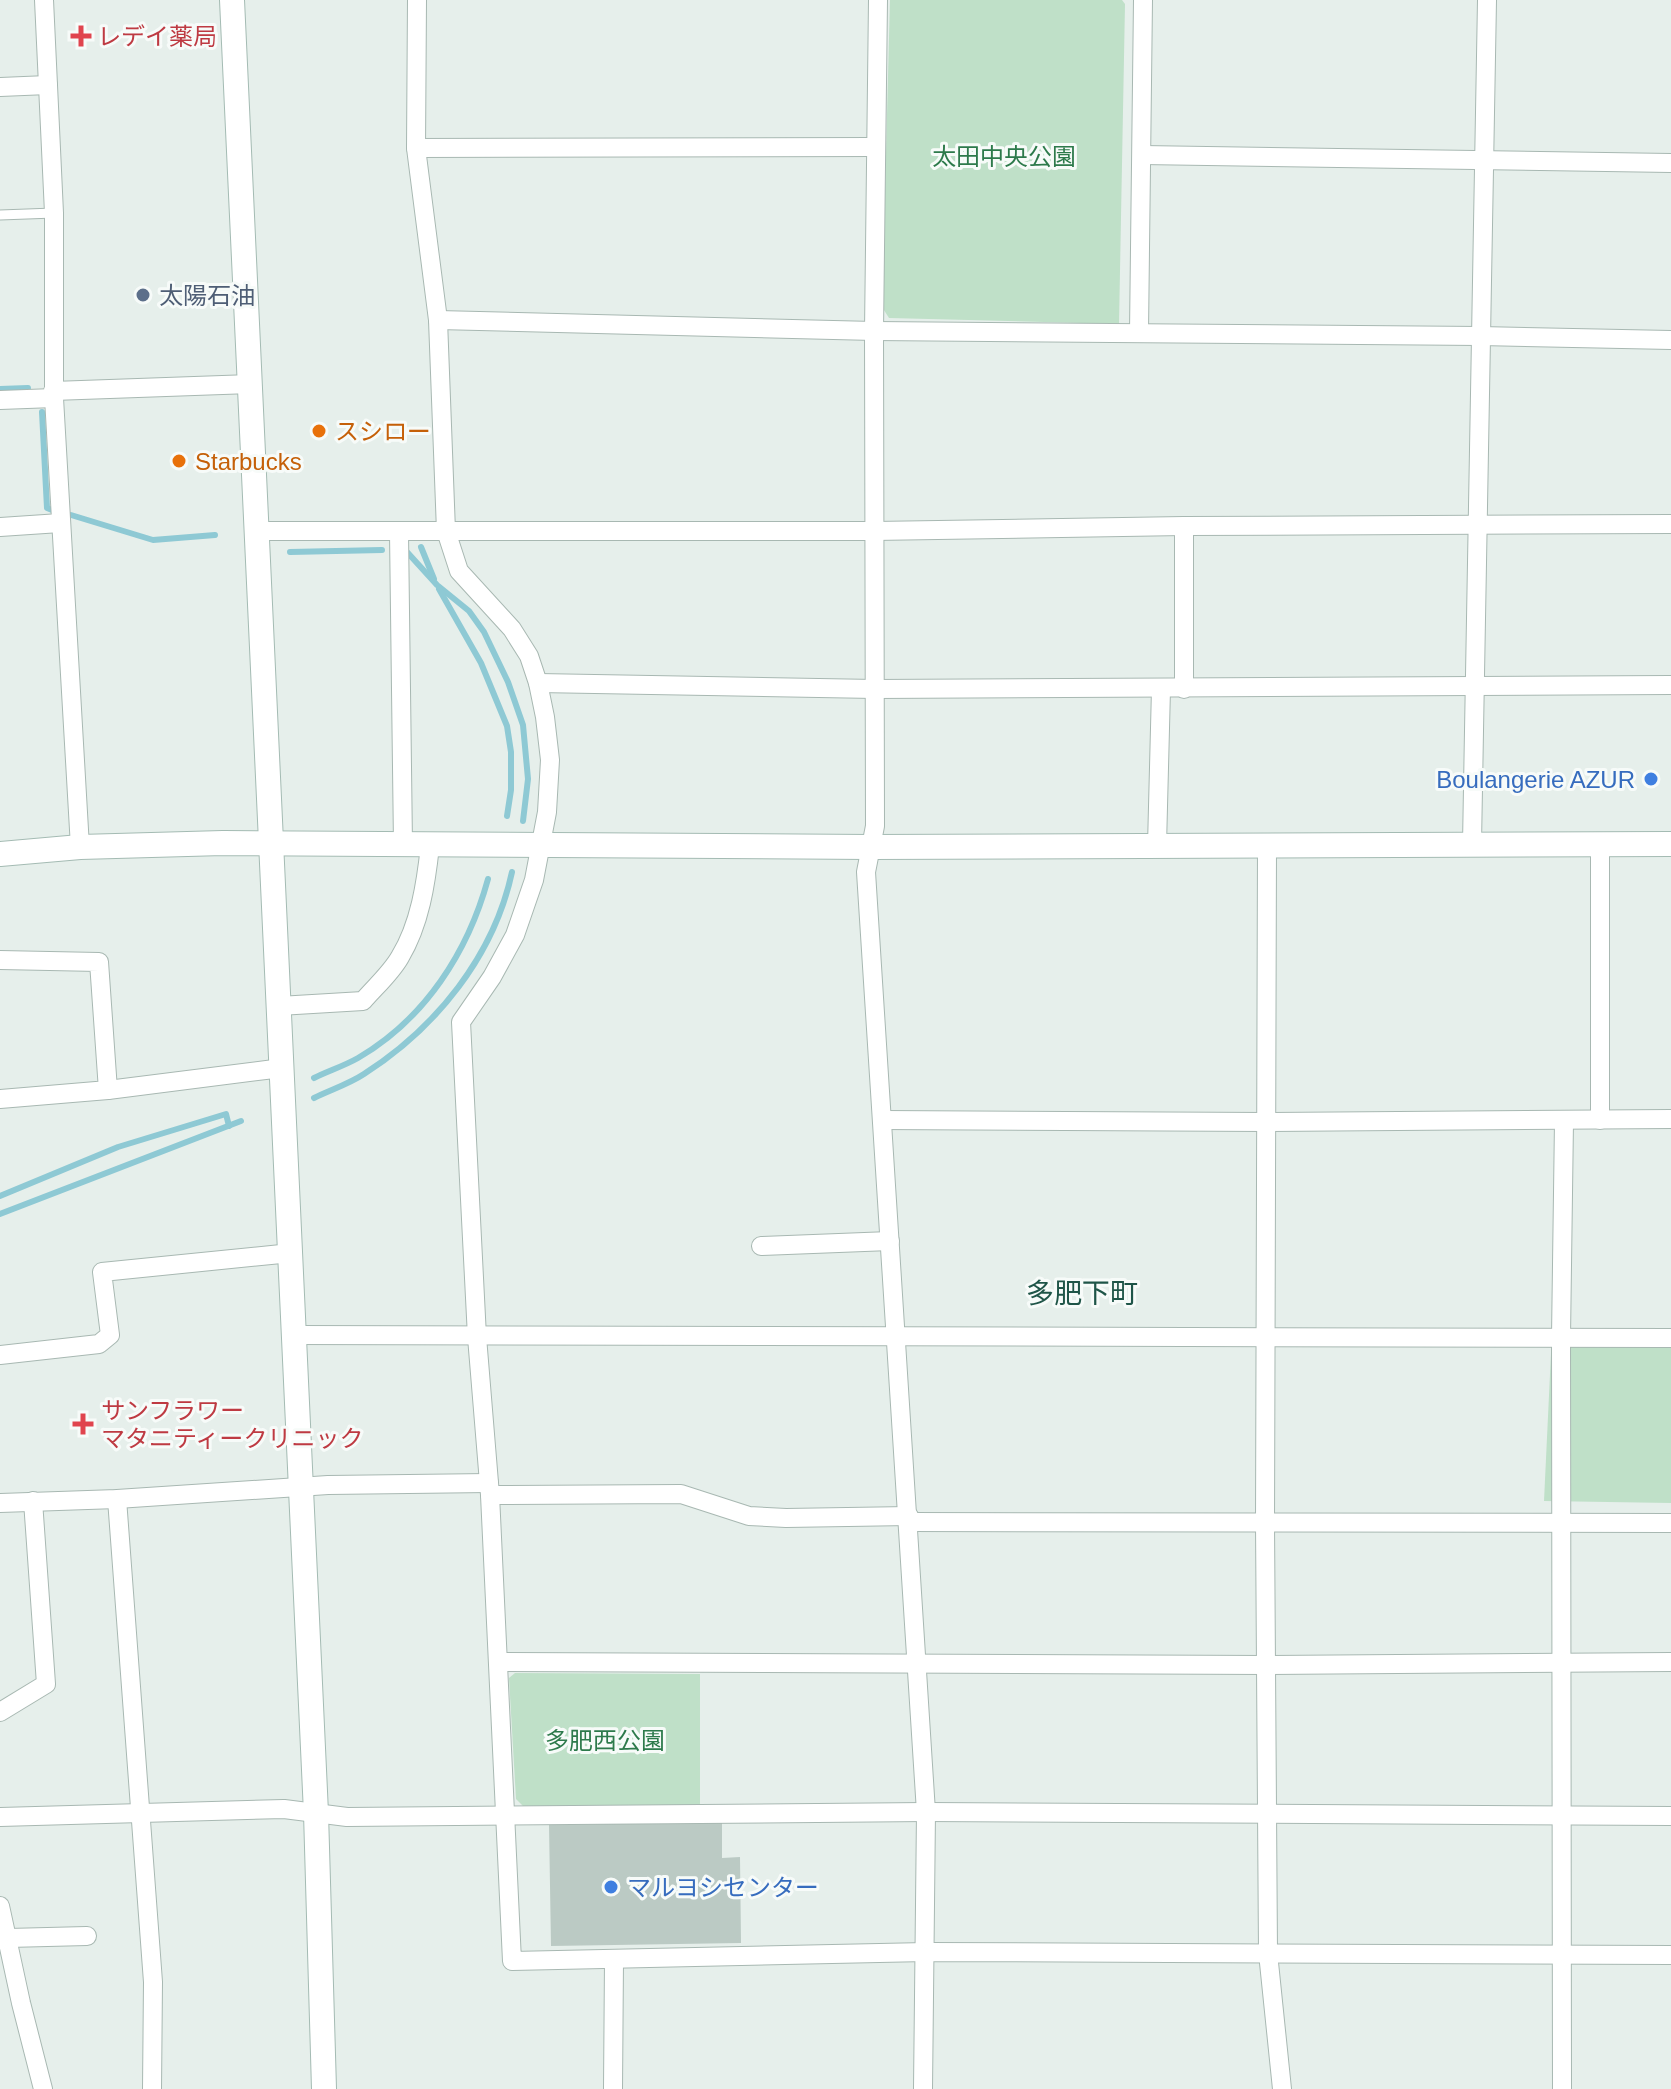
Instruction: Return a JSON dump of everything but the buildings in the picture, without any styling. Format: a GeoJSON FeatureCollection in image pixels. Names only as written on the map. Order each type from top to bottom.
{"type":"FeatureCollection","features":[{"type":"Feature","properties":{"kind":"street"},"geometry":{"type":"LineString","coordinates":[[44,0],[54,213],[54,394],[80,847]]}},
{"type":"Feature","properties":{"kind":"street"},"geometry":{"type":"LineString","coordinates":[[232,0],[295,1335],[316,1813],[324,2089]]}},
{"type":"Feature","properties":{"kind":"street"},"geometry":{"type":"LineString","coordinates":[[417,0],[416,148],[438,320],[446,531],[459,571],[512,629],[529,656],[538,683],[550,760],[547,812],[534,880],[515,935],[492,977],[461,1022],[477,1337],[490,1489],[512,1961],[926,1952],[1671,1955]]}},
{"type":"Feature","properties":{"kind":"street"},"geometry":{"type":"LineString","coordinates":[[878,0],[874,331],[875,826],[866,872],[926,1812],[923,2089]]}},
{"type":"Feature","properties":{"kind":"street"},"geometry":{"type":"LineString","coordinates":[[1139,332],[1143,0]]}},
{"type":"Feature","properties":{"kind":"street"},"geometry":{"type":"LineString","coordinates":[[1472,844],[1487,0]]}},
{"type":"Feature","properties":{"kind":"street"},"geometry":{"type":"LineString","coordinates":[[0,87],[48,85]]}},
{"type":"Feature","properties":{"kind":"street"},"geometry":{"type":"LineString","coordinates":[[416,148],[875,147]]}},
{"type":"Feature","properties":{"kind":"street"},"geometry":{"type":"LineString","coordinates":[[1142,155],[1671,163]]}},
{"type":"Feature","properties":{"kind":"street"},"geometry":{"type":"LineString","coordinates":[[438,320],[874,331],[1671,340]]}},
{"type":"Feature","properties":{"kind":"street"},"geometry":{"type":"LineString","coordinates":[[0,400],[54,394],[251,384]]}},
{"type":"Feature","properties":{"kind":"street"},"geometry":{"type":"LineString","coordinates":[[0,527],[60,523]]}},
{"type":"Feature","properties":{"kind":"street"},"geometry":{"type":"LineString","coordinates":[[257,531],[874,531],[1671,524]]}},
{"type":"Feature","properties":{"kind":"street"},"geometry":{"type":"LineString","coordinates":[[1184,526],[1184,689]]}},
{"type":"Feature","properties":{"kind":"street"},"geometry":{"type":"LineString","coordinates":[[399,533],[403,845]]}},
{"type":"Feature","properties":{"kind":"street"},"geometry":{"type":"LineString","coordinates":[[538,683],[875,689],[1671,685]]}},
{"type":"Feature","properties":{"kind":"street"},"geometry":{"type":"LineString","coordinates":[[1157,846],[1161,689]]}},
{"type":"Feature","properties":{"kind":"street"},"geometry":{"type":"LineString","coordinates":[[0,854],[80,847],[271,843],[540,847],[1671,844]]}},
{"type":"Feature","properties":{"kind":"street"},"geometry":{"type":"LineString","coordinates":[[1600,844],[1600,1120]]}},
{"type":"Feature","properties":{"kind":"street"},"geometry":{"type":"LineString","coordinates":[[279,1006],[363,1001],[399,960],[412,933],[427,877],[430,846]]}},
{"type":"Feature","properties":{"kind":"street"},"geometry":{"type":"LineString","coordinates":[[1267,846],[1265,1523],[1268,1953],[1282,2089]]}},
{"type":"Feature","properties":{"kind":"street"},"geometry":{"type":"LineString","coordinates":[[0,960],[99,962],[108,1090]]}},
{"type":"Feature","properties":{"kind":"street"},"geometry":{"type":"LineString","coordinates":[[0,1099],[108,1090],[282,1068]]}},
{"type":"Feature","properties":{"kind":"street"},"geometry":{"type":"LineString","coordinates":[[882,1120],[1266,1122],[1671,1119]]}},
{"type":"Feature","properties":{"kind":"street"},"geometry":{"type":"LineString","coordinates":[[1562,2089],[1560,1815],[1564,1121]]}},
{"type":"Feature","properties":{"kind":"street"},"geometry":{"type":"LineString","coordinates":[[761,1246],[890,1241]]}},
{"type":"Feature","properties":{"kind":"street"},"geometry":{"type":"LineString","coordinates":[[0,1355],[99,1344],[110,1335],[102,1272],[291,1253]]}},
{"type":"Feature","properties":{"kind":"street"},"geometry":{"type":"LineString","coordinates":[[295,1335],[1671,1338]]}},
{"type":"Feature","properties":{"kind":"street"},"geometry":{"type":"LineString","coordinates":[[0,1503],[117,1499],[301,1486],[681,1494],[749,1516],[786,1518],[1671,1523]]}},
{"type":"Feature","properties":{"kind":"street"},"geometry":{"type":"LineString","coordinates":[[117,1499],[153,1982],[152,2089]]}},
{"type":"Feature","properties":{"kind":"street"},"geometry":{"type":"LineString","coordinates":[[0,1712],[46,1684],[33,1501]]}},
{"type":"Feature","properties":{"kind":"street"},"geometry":{"type":"LineString","coordinates":[[498,1662],[1267,1665],[1671,1662]]}},
{"type":"Feature","properties":{"kind":"street"},"geometry":{"type":"LineString","coordinates":[[0,1817],[284,1809],[347,1817],[926,1812],[1671,1816]]}},
{"type":"Feature","properties":{"kind":"street"},"geometry":{"type":"LineString","coordinates":[[0,1906],[43,2089]]}},
{"type":"Feature","properties":{"kind":"street"},"geometry":{"type":"LineString","coordinates":[[8,1938],[87,1936]]}},
{"type":"Feature","properties":{"kind":"street"},"geometry":{"type":"LineString","coordinates":[[613,2089],[614,1961]]}},
{"type":"Feature","properties":{"kind":"lane"},"geometry":{"type":"LineString","coordinates":[[0,215],[54,213]]}},
{"type":"Feature","properties":{"kind":"green space","name":"太田中央公園"},"geometry":{"type":"Polygon","coordinates":[[[890,0],[1122,0],[1125,4],[1119,324],[889,318],[882,307],[890,0]]]}},
{"type":"Feature","properties":{"kind":"green space"},"geometry":{"type":"Polygon","coordinates":[[[1552,1332],[1671,1336],[1671,1503],[1544,1501],[1552,1332]]]}},
{"type":"Feature","properties":{"kind":"green space","name":"多肥西公園"},"geometry":{"type":"Polygon","coordinates":[[[515,1673],[700,1674],[700,1806],[525,1808],[516,1799],[509,1678],[515,1673]]]}},
{"type":"Feature","properties":{"kind":"waterway"},"geometry":{"type":"LineString","coordinates":[[0,389],[28,388]]}},
{"type":"Feature","properties":{"kind":"waterway"},"geometry":{"type":"LineString","coordinates":[[42,412],[47,508],[52,510]]}},
{"type":"Feature","properties":{"kind":"waterway"},"geometry":{"type":"LineString","coordinates":[[71,515],[153,540],[215,535]]}},
{"type":"Feature","properties":{"kind":"waterway"},"geometry":{"type":"LineString","coordinates":[[421,547],[434,579]]}},
{"type":"Feature","properties":{"kind":"waterway"},"geometry":{"type":"LineString","coordinates":[[290,552],[382,550]]}},
{"type":"Feature","properties":{"kind":"waterway"},"geometry":{"type":"LineString","coordinates":[[407,552],[437,585],[469,611],[484,632],[508,682],[523,725],[528,779],[523,821]]}},
{"type":"Feature","properties":{"kind":"waterway"},"geometry":{"type":"LineString","coordinates":[[439,589],[481,663],[507,726],[511,752],[507,816]]}},
{"type":"Feature","properties":{"kind":"waterway"},"geometry":{"type":"LineString","coordinates":[[314,1098],[346,1084],[390,1056],[438,1012],[476,961],[491,933],[512,872]]}},
{"type":"Feature","properties":{"kind":"waterway"},"geometry":{"type":"LineString","coordinates":[[314,1078],[353,1061],[382,1042],[423,1003],[456,957],[469,932],[488,879]]}},
{"type":"Feature","properties":{"kind":"waterway"},"geometry":{"type":"LineString","coordinates":[[0,1196],[118,1147],[226,1114],[229,1126]]}},
{"type":"Feature","properties":{"kind":"waterway"},"geometry":{"type":"LineString","coordinates":[[0,1214],[241,1121]]}},
{"type":"Feature","properties":{"kind":"place","name":"レデイ薬局"},"geometry":{"type":"Point","coordinates":[81,36]}},
{"type":"Feature","properties":{"kind":"place","name":"太陽石油"},"geometry":{"type":"Point","coordinates":[143,295]}},
{"type":"Feature","properties":{"kind":"place","name":"スシロー"},"geometry":{"type":"Point","coordinates":[319,431]}},
{"type":"Feature","properties":{"kind":"place","name":"Starbucks"},"geometry":{"type":"Point","coordinates":[179,461]}},
{"type":"Feature","properties":{"kind":"place","name":"Boulangerie AZUR"},"geometry":{"type":"Point","coordinates":[1651,779]}},
{"type":"Feature","properties":{"kind":"place","name":"サンフラワー マタニティークリニック"},"geometry":{"type":"Point","coordinates":[83,1424]}},
{"type":"Feature","properties":{"kind":"place","name":"マルヨシセンター"},"geometry":{"type":"Point","coordinates":[611,1887]}},
{"type":"Feature","properties":{"kind":"district","name":"多肥下町"},"geometry":{"type":"Point","coordinates":[1082,1293]}}]}
